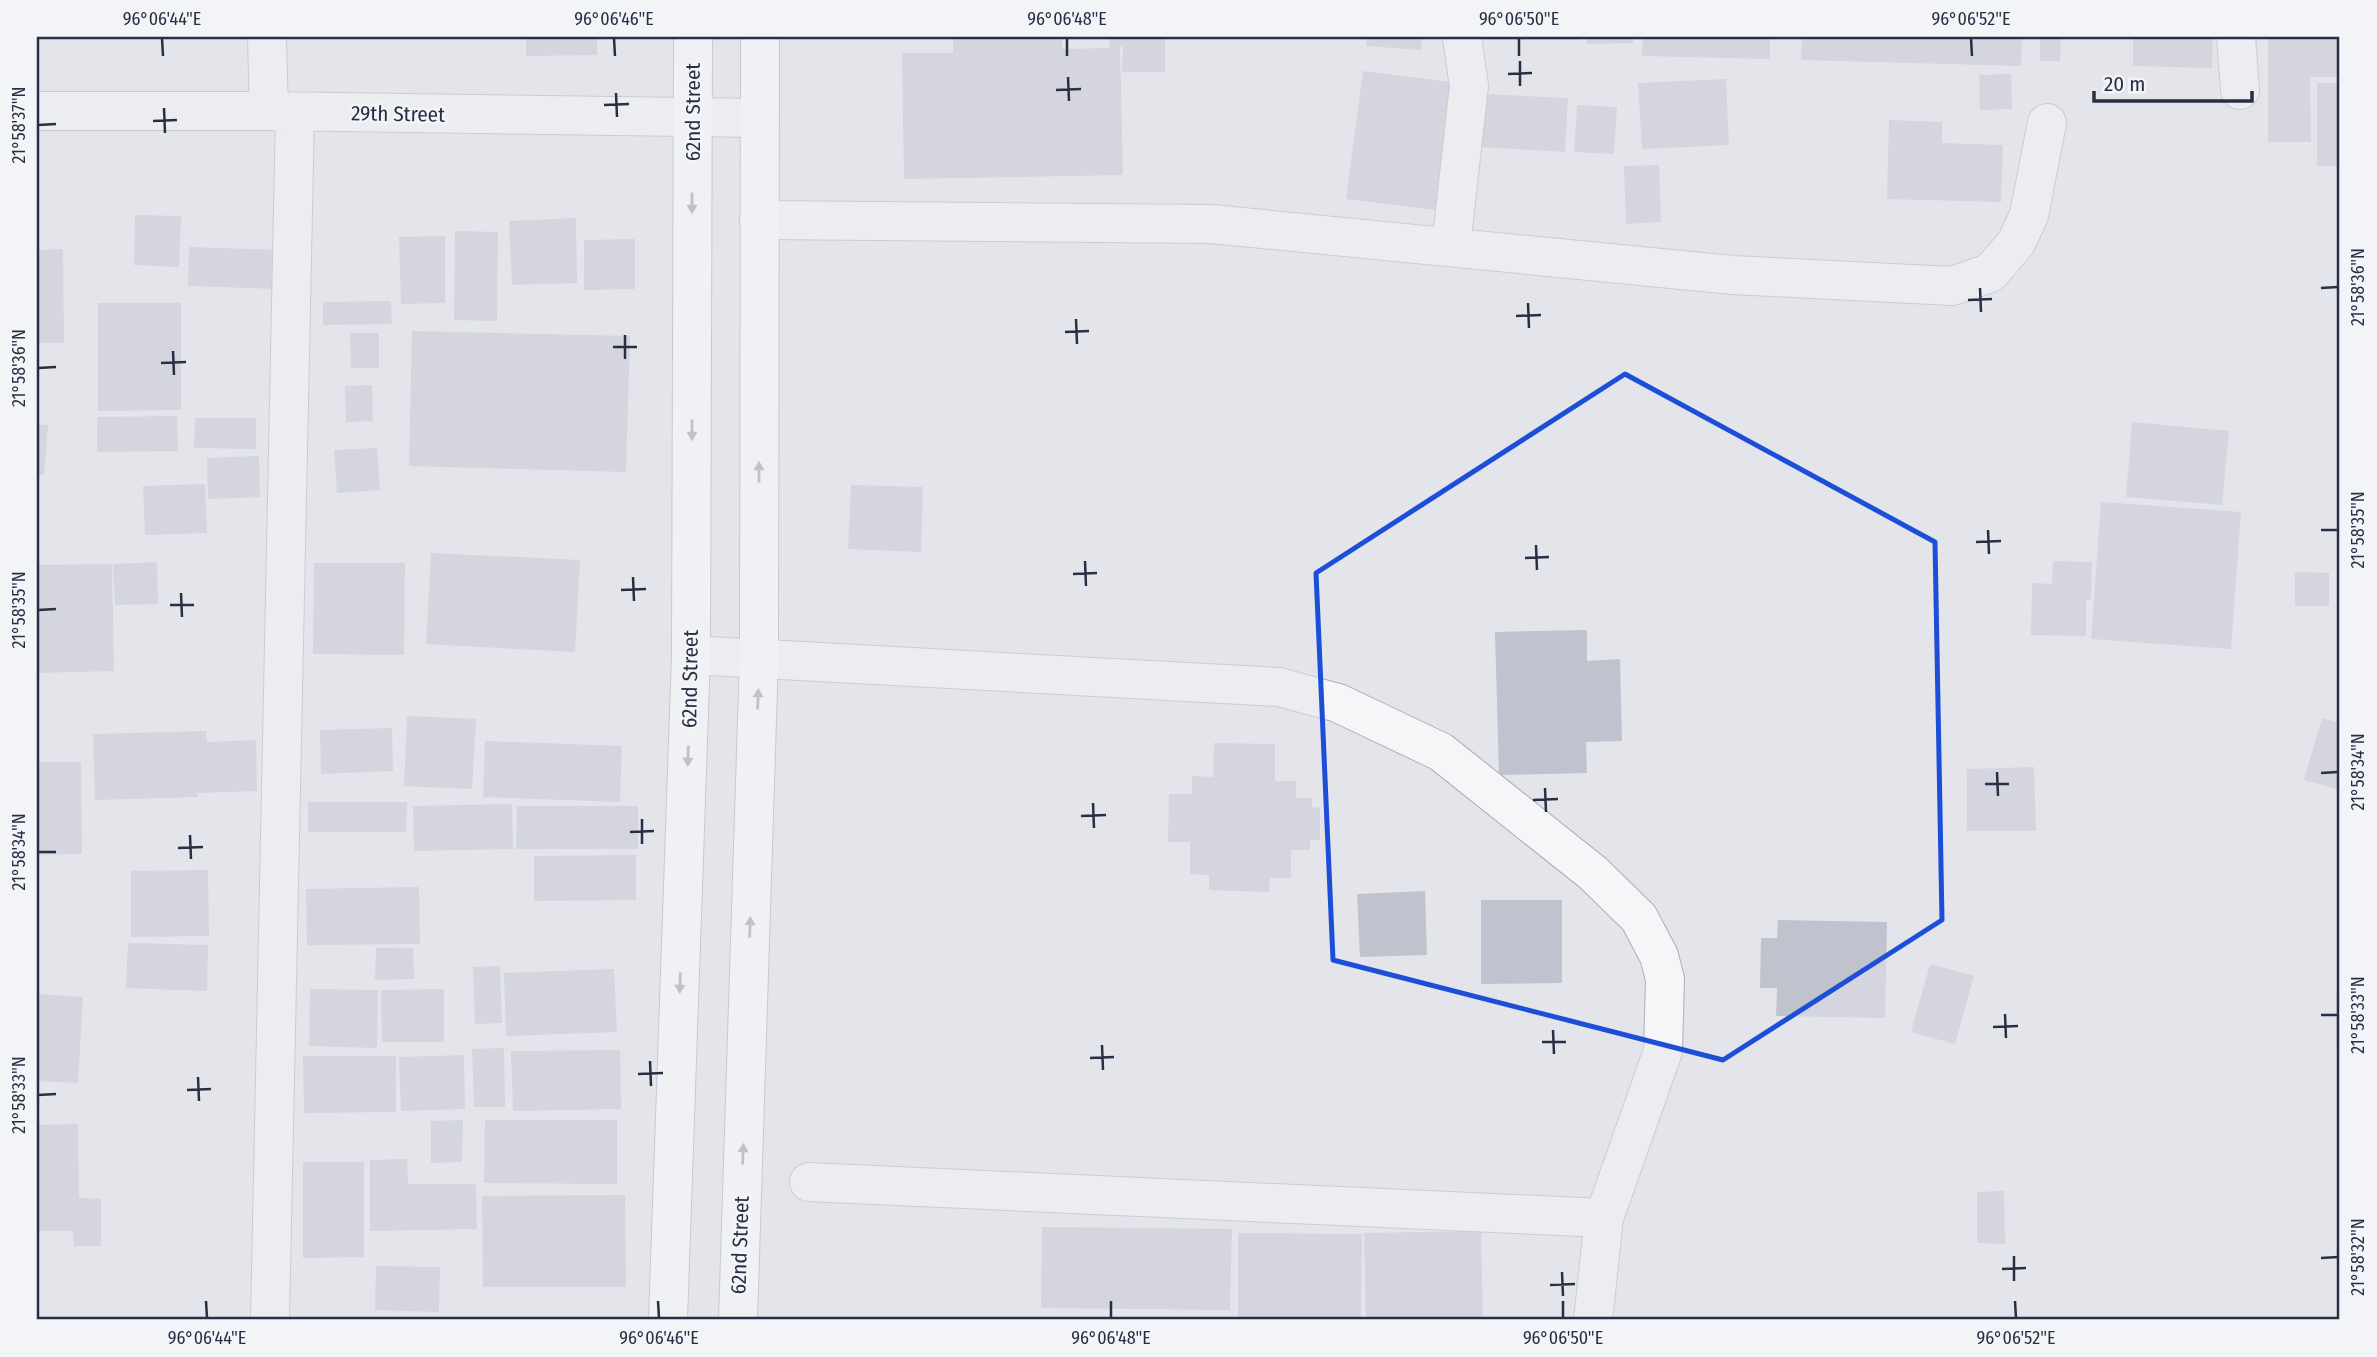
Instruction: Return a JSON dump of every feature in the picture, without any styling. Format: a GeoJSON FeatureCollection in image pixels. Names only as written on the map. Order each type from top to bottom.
{"type":"FeatureCollection","features":[{"type":"Feature","properties":{"kind":"main road","name":"62nd Street"},"geometry":{"type":"LineString","coordinates":[[668,1320],[691,655],[693,37]]}},
{"type":"Feature","properties":{"kind":"main road","name":"62nd Street"},"geometry":{"type":"LineString","coordinates":[[738,1320],[759,657],[760,37]]}},
{"type":"Feature","properties":{"kind":"street"},"geometry":{"type":"LineString","coordinates":[[267,37],[282,112],[270,1320]]}},
{"type":"Feature","properties":{"kind":"street"},"geometry":{"type":"LineString","coordinates":[[1451,246],[1469,86],[1462,37]]}},
{"type":"Feature","properties":{"kind":"street"},"geometry":{"type":"LineString","coordinates":[[2236,37],[2240,90]]}},
{"type":"Feature","properties":{"kind":"street","name":"29th Street"},"geometry":{"type":"LineString","coordinates":[[37,111],[759,118]]}},
{"type":"Feature","properties":{"kind":"street"},"geometry":{"type":"LineString","coordinates":[[759,220],[1211,224],[1733,275],[1952,286],[1990,273],[2016,243],[2029,215],[2047,122]]}},
{"type":"Feature","properties":{"kind":"street"},"geometry":{"type":"LineString","coordinates":[[691,655],[1279,687],[1338,703],[1441,752],[1593,873],[1639,918],[1659,956],[1665,979],[1663,1051],[1604,1218],[1592,1320]]}},
{"type":"Feature","properties":{"kind":"street"},"geometry":{"type":"LineString","coordinates":[[809,1182],[1604,1218]]}},
{"type":"Feature","properties":{"kind":"highlighted area"},"geometry":{"type":"Polygon","coordinates":[[[1625,374],[1935,542],[1942,920],[1723,1060],[1333,960],[1316,573],[1625,374]]]}},
{"type":"Feature","properties":{"kind":"building"},"geometry":{"type":"Polygon","coordinates":[[[526,37],[597,37],[597,55],[526,56],[526,37]]]}},
{"type":"Feature","properties":{"kind":"building"},"geometry":{"type":"Polygon","coordinates":[[[953,37],[1062,37],[1062,49],[1110,48],[1109,37],[1165,37],[1165,72],[1122,72],[1123,47],[1120,47],[1123,175],[904,179],[902,53],[953,53],[953,37]]]}},
{"type":"Feature","properties":{"kind":"building"},"geometry":{"type":"Polygon","coordinates":[[[1367,37],[1422,37],[1421,50],[1366,46],[1367,37]]]}},
{"type":"Feature","properties":{"kind":"building"},"geometry":{"type":"Polygon","coordinates":[[[1478,37],[1579,37],[1579,40],[1478,40],[1478,37]]]}},
{"type":"Feature","properties":{"kind":"building"},"geometry":{"type":"Polygon","coordinates":[[[1587,37],[1633,37],[1633,43],[1587,44],[1587,37]]]}},
{"type":"Feature","properties":{"kind":"building"},"geometry":{"type":"Polygon","coordinates":[[[1643,37],[1770,37],[1770,59],[1642,56],[1643,37]]]}},
{"type":"Feature","properties":{"kind":"building"},"geometry":{"type":"Polygon","coordinates":[[[1802,37],[2022,37],[2021,66],[1801,60],[1802,37]]]}},
{"type":"Feature","properties":{"kind":"building"},"geometry":{"type":"Polygon","coordinates":[[[2040,37],[2061,37],[2060,61],[2040,61],[2040,37]]]}},
{"type":"Feature","properties":{"kind":"building"},"geometry":{"type":"Polygon","coordinates":[[[2133,37],[2213,37],[2212,68],[2133,66],[2133,37]]]}},
{"type":"Feature","properties":{"kind":"building"},"geometry":{"type":"Polygon","coordinates":[[[2268,37],[2340,37],[2340,77],[2310,77],[2311,142],[2268,142],[2268,37]]]}},
{"type":"Feature","properties":{"kind":"building"},"geometry":{"type":"Polygon","coordinates":[[[1363,71],[1450,82],[1435,210],[1346,199],[1363,71]]]}},
{"type":"Feature","properties":{"kind":"building"},"geometry":{"type":"Polygon","coordinates":[[[2011,74],[2012,109],[1980,110],[1979,75],[2011,74]]]}},
{"type":"Feature","properties":{"kind":"building"},"geometry":{"type":"Polygon","coordinates":[[[1726,79],[1729,145],[1642,149],[1638,83],[1726,79]]]}},
{"type":"Feature","properties":{"kind":"building"},"geometry":{"type":"Polygon","coordinates":[[[2317,83],[2340,83],[2340,166],[2317,166],[2317,83]]]}},
{"type":"Feature","properties":{"kind":"building"},"geometry":{"type":"Polygon","coordinates":[[[1484,94],[1568,98],[1565,152],[1481,147],[1484,94]]]}},
{"type":"Feature","properties":{"kind":"building"},"geometry":{"type":"Polygon","coordinates":[[[1577,105],[1617,107],[1614,154],[1574,152],[1577,105]]]}},
{"type":"Feature","properties":{"kind":"building"},"geometry":{"type":"Polygon","coordinates":[[[1889,120],[1942,122],[1942,143],[2003,145],[2001,202],[1887,199],[1889,120]]]}},
{"type":"Feature","properties":{"kind":"building"},"geometry":{"type":"Polygon","coordinates":[[[1659,165],[1661,222],[1626,224],[1624,166],[1659,165]]]}},
{"type":"Feature","properties":{"kind":"building"},"geometry":{"type":"Polygon","coordinates":[[[135,215],[181,216],[179,267],[134,265],[135,215]]]}},
{"type":"Feature","properties":{"kind":"building"},"geometry":{"type":"Polygon","coordinates":[[[576,218],[577,283],[512,285],[509,221],[576,218]]]}},
{"type":"Feature","properties":{"kind":"building"},"geometry":{"type":"Polygon","coordinates":[[[455,231],[498,232],[497,321],[454,320],[455,231]]]}},
{"type":"Feature","properties":{"kind":"building"},"geometry":{"type":"Polygon","coordinates":[[[445,236],[445,303],[401,304],[399,237],[445,236]]]}},
{"type":"Feature","properties":{"kind":"building"},"geometry":{"type":"Polygon","coordinates":[[[635,239],[635,289],[584,290],[584,240],[635,239]]]}},
{"type":"Feature","properties":{"kind":"building"},"geometry":{"type":"Polygon","coordinates":[[[189,247],[281,250],[280,289],[188,286],[189,247]]]}},
{"type":"Feature","properties":{"kind":"building"},"geometry":{"type":"Polygon","coordinates":[[[63,249],[64,343],[37,343],[37,250],[63,249]]]}},
{"type":"Feature","properties":{"kind":"building"},"geometry":{"type":"Polygon","coordinates":[[[391,301],[392,324],[323,325],[323,302],[391,301]]]}},
{"type":"Feature","properties":{"kind":"building"},"geometry":{"type":"Polygon","coordinates":[[[98,303],[181,303],[181,410],[98,411],[98,303]]]}},
{"type":"Feature","properties":{"kind":"building"},"geometry":{"type":"Polygon","coordinates":[[[412,331],[630,336],[626,472],[409,466],[412,331]]]}},
{"type":"Feature","properties":{"kind":"building"},"geometry":{"type":"Polygon","coordinates":[[[350,333],[379,333],[379,368],[351,368],[350,333]]]}},
{"type":"Feature","properties":{"kind":"building"},"geometry":{"type":"Polygon","coordinates":[[[372,385],[373,421],[346,422],[345,386],[372,385]]]}},
{"type":"Feature","properties":{"kind":"building"},"geometry":{"type":"Polygon","coordinates":[[[177,416],[178,451],[97,452],[97,417],[177,416]]]}},
{"type":"Feature","properties":{"kind":"building"},"geometry":{"type":"Polygon","coordinates":[[[195,418],[256,418],[256,449],[194,448],[195,418]]]}},
{"type":"Feature","properties":{"kind":"building"},"geometry":{"type":"Polygon","coordinates":[[[2132,422],[2229,431],[2222,505],[2126,497],[2132,422]]]}},
{"type":"Feature","properties":{"kind":"building"},"geometry":{"type":"Polygon","coordinates":[[[37,425],[48,425],[44,475],[37,475],[37,425]]]}},
{"type":"Feature","properties":{"kind":"building"},"geometry":{"type":"Polygon","coordinates":[[[377,448],[380,490],[337,493],[334,450],[377,448]]]}},
{"type":"Feature","properties":{"kind":"building"},"geometry":{"type":"Polygon","coordinates":[[[259,456],[260,497],[208,499],[207,458],[259,456]]]}},
{"type":"Feature","properties":{"kind":"building"},"geometry":{"type":"Polygon","coordinates":[[[205,484],[207,533],[145,535],[143,486],[205,484]]]}},
{"type":"Feature","properties":{"kind":"building"},"geometry":{"type":"Polygon","coordinates":[[[851,485],[923,487],[921,552],[848,549],[851,485]]]}},
{"type":"Feature","properties":{"kind":"building"},"geometry":{"type":"Polygon","coordinates":[[[2101,502],[2241,512],[2231,649],[2091,639],[2101,502]]]}},
{"type":"Feature","properties":{"kind":"building"},"geometry":{"type":"Polygon","coordinates":[[[431,553],[580,560],[575,652],[426,644],[431,553]]]}},
{"type":"Feature","properties":{"kind":"building"},"geometry":{"type":"Polygon","coordinates":[[[2053,561],[2092,562],[2091,600],[2086,600],[2086,636],[2031,635],[2032,583],[2052,584],[2053,561]]]}},
{"type":"Feature","properties":{"kind":"building"},"geometry":{"type":"Polygon","coordinates":[[[157,562],[158,604],[115,605],[113,564],[157,562]]]}},
{"type":"Feature","properties":{"kind":"building"},"geometry":{"type":"Polygon","coordinates":[[[314,563],[405,563],[404,655],[313,654],[314,563]]]}},
{"type":"Feature","properties":{"kind":"building"},"geometry":{"type":"Polygon","coordinates":[[[112,564],[114,671],[37,673],[37,565],[112,564]]]}},
{"type":"Feature","properties":{"kind":"building"},"geometry":{"type":"Polygon","coordinates":[[[2295,572],[2329,573],[2329,606],[2295,606],[2295,572]]]}},
{"type":"Feature","properties":{"kind":"building"},"geometry":{"type":"Polygon","coordinates":[[[1587,630],[1587,661],[1620,659],[1622,741],[1586,742],[1587,773],[1499,775],[1495,632],[1587,630]]]}},
{"type":"Feature","properties":{"kind":"building"},"geometry":{"type":"Polygon","coordinates":[[[407,716],[476,719],[472,789],[404,786],[407,716]]]}},
{"type":"Feature","properties":{"kind":"building"},"geometry":{"type":"Polygon","coordinates":[[[2322,718],[2340,723],[2340,790],[2304,780],[2322,718]]]}},
{"type":"Feature","properties":{"kind":"building"},"geometry":{"type":"Polygon","coordinates":[[[392,728],[393,771],[321,774],[320,730],[392,728]]]}},
{"type":"Feature","properties":{"kind":"building"},"geometry":{"type":"Polygon","coordinates":[[[206,731],[207,742],[256,740],[257,791],[198,793],[198,797],[95,800],[93,734],[206,731]]]}},
{"type":"Feature","properties":{"kind":"building"},"geometry":{"type":"Polygon","coordinates":[[[485,741],[622,746],[620,802],[483,797],[485,741]]]}},
{"type":"Feature","properties":{"kind":"building"},"geometry":{"type":"Polygon","coordinates":[[[1214,743],[1275,744],[1275,781],[1296,781],[1296,798],[1312,798],[1312,807],[1320,808],[1320,840],[1310,840],[1310,850],[1291,850],[1291,878],[1270,878],[1269,892],[1209,890],[1209,875],[1190,874],[1190,842],[1168,842],[1169,794],[1192,794],[1192,776],[1213,777],[1214,743]]]}},
{"type":"Feature","properties":{"kind":"building"},"geometry":{"type":"Polygon","coordinates":[[[37,762],[81,762],[82,854],[37,855],[37,762]]]}},
{"type":"Feature","properties":{"kind":"building"},"geometry":{"type":"Polygon","coordinates":[[[2034,767],[2036,831],[1967,831],[1967,769],[2034,767]]]}},
{"type":"Feature","properties":{"kind":"building"},"geometry":{"type":"Polygon","coordinates":[[[308,802],[407,802],[406,832],[308,832],[308,802]]]}},
{"type":"Feature","properties":{"kind":"building"},"geometry":{"type":"Polygon","coordinates":[[[512,804],[513,849],[414,851],[413,806],[512,804]]]}},
{"type":"Feature","properties":{"kind":"building"},"geometry":{"type":"Polygon","coordinates":[[[517,806],[638,806],[638,849],[516,849],[517,806]]]}},
{"type":"Feature","properties":{"kind":"building"},"geometry":{"type":"Polygon","coordinates":[[[636,855],[636,900],[534,901],[534,856],[636,855]]]}},
{"type":"Feature","properties":{"kind":"building"},"geometry":{"type":"Polygon","coordinates":[[[208,870],[209,936],[131,937],[131,871],[208,870]]]}},
{"type":"Feature","properties":{"kind":"building"},"geometry":{"type":"Polygon","coordinates":[[[419,887],[420,944],[307,945],[306,889],[419,887]]]}},
{"type":"Feature","properties":{"kind":"building"},"geometry":{"type":"Polygon","coordinates":[[[1425,891],[1427,955],[1360,957],[1357,894],[1425,891]]]}},
{"type":"Feature","properties":{"kind":"building"},"geometry":{"type":"Polygon","coordinates":[[[1481,900],[1562,900],[1562,983],[1481,984],[1481,900]]]}},
{"type":"Feature","properties":{"kind":"building"},"geometry":{"type":"Polygon","coordinates":[[[1778,920],[1887,922],[1885,1018],[1776,1016],[1777,988],[1760,988],[1761,938],[1777,938],[1778,920]]]}},
{"type":"Feature","properties":{"kind":"building"},"geometry":{"type":"Polygon","coordinates":[[[128,943],[208,945],[207,991],[126,988],[128,943]]]}},
{"type":"Feature","properties":{"kind":"building"},"geometry":{"type":"Polygon","coordinates":[[[376,948],[413,948],[414,979],[375,980],[376,948]]]}},
{"type":"Feature","properties":{"kind":"building"},"geometry":{"type":"Polygon","coordinates":[[[1930,964],[1974,976],[1955,1044],[1911,1032],[1930,964]]]}},
{"type":"Feature","properties":{"kind":"building"},"geometry":{"type":"Polygon","coordinates":[[[500,966],[502,1023],[475,1024],[473,967],[500,966]]]}},
{"type":"Feature","properties":{"kind":"building"},"geometry":{"type":"Polygon","coordinates":[[[614,969],[617,1032],[506,1036],[504,973],[614,969]]]}},
{"type":"Feature","properties":{"kind":"building"},"geometry":{"type":"Polygon","coordinates":[[[310,989],[378,990],[377,1048],[309,1046],[310,989]]]}},
{"type":"Feature","properties":{"kind":"building"},"geometry":{"type":"Polygon","coordinates":[[[444,989],[444,1042],[382,1042],[381,990],[444,989]]]}},
{"type":"Feature","properties":{"kind":"building"},"geometry":{"type":"Polygon","coordinates":[[[2336,993],[2340,993],[2340,1060],[2337,1060],[2336,993]]]}},
{"type":"Feature","properties":{"kind":"building"},"geometry":{"type":"Polygon","coordinates":[[[37,994],[83,997],[78,1083],[37,1081],[37,994]]]}},
{"type":"Feature","properties":{"kind":"building"},"geometry":{"type":"Polygon","coordinates":[[[504,1048],[505,1107],[474,1107],[472,1049],[504,1048]]]}},
{"type":"Feature","properties":{"kind":"building"},"geometry":{"type":"Polygon","coordinates":[[[620,1050],[621,1109],[513,1111],[511,1051],[620,1050]]]}},
{"type":"Feature","properties":{"kind":"building"},"geometry":{"type":"Polygon","coordinates":[[[464,1055],[465,1109],[401,1111],[399,1057],[464,1055]]]}},
{"type":"Feature","properties":{"kind":"building"},"geometry":{"type":"Polygon","coordinates":[[[303,1056],[396,1056],[396,1112],[304,1113],[303,1056]]]}},
{"type":"Feature","properties":{"kind":"building"},"geometry":{"type":"Polygon","coordinates":[[[463,1120],[462,1162],[431,1163],[431,1121],[463,1120]]]}},
{"type":"Feature","properties":{"kind":"building"},"geometry":{"type":"Polygon","coordinates":[[[485,1120],[617,1120],[617,1184],[484,1183],[485,1120]]]}},
{"type":"Feature","properties":{"kind":"building"},"geometry":{"type":"Polygon","coordinates":[[[78,1124],[79,1198],[101,1199],[101,1246],[74,1246],[73,1231],[37,1231],[37,1125],[78,1124]]]}},
{"type":"Feature","properties":{"kind":"building"},"geometry":{"type":"Polygon","coordinates":[[[407,1159],[408,1184],[476,1184],[477,1229],[370,1231],[370,1160],[407,1159]]]}},
{"type":"Feature","properties":{"kind":"building"},"geometry":{"type":"Polygon","coordinates":[[[303,1162],[364,1162],[364,1257],[303,1258],[303,1162]]]}},
{"type":"Feature","properties":{"kind":"building"},"geometry":{"type":"Polygon","coordinates":[[[2004,1191],[2005,1244],[1977,1243],[1977,1192],[2004,1191]]]}},
{"type":"Feature","properties":{"kind":"building"},"geometry":{"type":"Polygon","coordinates":[[[625,1195],[626,1287],[483,1287],[482,1196],[625,1195]]]}},
{"type":"Feature","properties":{"kind":"building"},"geometry":{"type":"Polygon","coordinates":[[[1042,1227],[1232,1229],[1230,1310],[1041,1308],[1042,1227]]]}},
{"type":"Feature","properties":{"kind":"building"},"geometry":{"type":"Polygon","coordinates":[[[1481,1231],[1483,1320],[1366,1320],[1364,1233],[1481,1231]]]}},
{"type":"Feature","properties":{"kind":"building"},"geometry":{"type":"Polygon","coordinates":[[[1238,1233],[1362,1234],[1361,1320],[1238,1319],[1238,1233]]]}},
{"type":"Feature","properties":{"kind":"building"},"geometry":{"type":"Polygon","coordinates":[[[376,1266],[440,1267],[439,1312],[375,1310],[376,1266]]]}}]}
